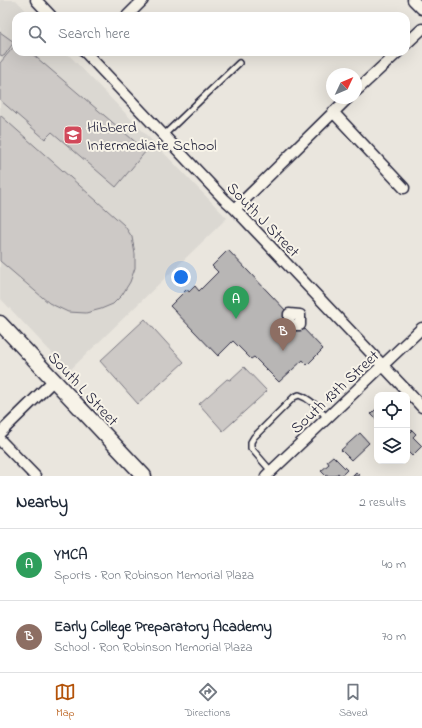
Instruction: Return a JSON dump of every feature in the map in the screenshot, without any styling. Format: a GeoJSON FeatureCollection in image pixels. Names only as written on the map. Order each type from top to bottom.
{"type":"FeatureCollection","features":[{"type":"Feature","properties":{"kind":"street"},"geometry":{"type":"LineString","coordinates":[[36,0],[47,12]]}},
{"type":"Feature","properties":{"kind":"street"},"geometry":{"type":"LineString","coordinates":[[130,12],[143,0]]}},
{"type":"Feature","properties":{"kind":"street"},"geometry":{"type":"LineString","coordinates":[[413,0],[422,9]]}},
{"type":"Feature","properties":{"kind":"street"},"geometry":{"type":"LineString","coordinates":[[410,40],[422,29]]}},
{"type":"Feature","properties":{"kind":"street","name":"South J Street"},"geometry":{"type":"LineString","coordinates":[[90,56],[422,407]]}},
{"type":"Feature","properties":{"kind":"street"},"geometry":{"type":"LineString","coordinates":[[362,85],[394,56]]}},
{"type":"Feature","properties":{"kind":"street"},"geometry":{"type":"LineString","coordinates":[[235,209],[342,104]]}},
{"type":"Feature","properties":{"kind":"street"},"geometry":{"type":"LineString","coordinates":[[333,112],[404,188]]}},
{"type":"Feature","properties":{"kind":"street","name":"South L Street"},"geometry":{"type":"LineString","coordinates":[[0,323],[144,476]]}},
{"type":"Feature","properties":{"kind":"street","name":"South 13th Street"},"geometry":{"type":"LineString","coordinates":[[269,474],[422,328]]}},
{"type":"Feature","properties":{"kind":"street"},"geometry":{"type":"LineString","coordinates":[[0,433],[54,380]]}},
{"type":"Feature","properties":{"kind":"street"},"geometry":{"type":"LineString","coordinates":[[0,440],[35,476]]}},
{"type":"Feature","properties":{"kind":"lane"},"geometry":{"type":"LineString","coordinates":[[164,135],[238,63]]}},
{"type":"Feature","properties":{"kind":"lane"},"geometry":{"type":"LineString","coordinates":[[269,474],[251,448],[251,442],[254,437],[294,397],[299,395],[312,402],[327,418]]}},
{"type":"Feature","properties":{"kind":"shaded area","name":"Hibberd Intermediate School"},"geometry":{"type":"Polygon","coordinates":[[[0,0],[16,0],[27,12],[12,12],[12,56],[70,56],[227,218],[69,371],[0,298],[0,0]]]}},
{"type":"Feature","properties":{"kind":"shaded area"},"geometry":{"type":"Polygon","coordinates":[[[0,32],[12,41],[12,45],[4,56],[0,55],[0,32]]]}},
{"type":"Feature","properties":{"kind":"shaded area"},"geometry":{"type":"Polygon","coordinates":[[[12,49],[12,56],[35,56],[146,151],[116,187],[52,132],[45,139],[0,100],[0,63],[12,49]]]}},
{"type":"Feature","properties":{"kind":"shaded area"},"geometry":{"type":"Polygon","coordinates":[[[0,115],[124,225],[132,237],[135,254],[135,268],[130,282],[122,295],[113,304],[86,313],[68,312],[49,303],[0,261],[0,115]]]}},
{"type":"Feature","properties":{"kind":"shaded area"},"geometry":{"type":"Polygon","coordinates":[[[145,319],[184,362],[138,404],[100,361],[145,319]]]}},
{"type":"Feature","properties":{"kind":"shaded area"},"geometry":{"type":"Polygon","coordinates":[[[244,367],[267,391],[223,431],[199,404],[227,379],[230,380],[244,367]]]}},
{"type":"Feature","properties":{"kind":"building"},"geometry":{"type":"Polygon","coordinates":[[[228,250],[289,314],[289,325],[300,325],[323,349],[307,365],[303,360],[279,382],[254,357],[251,359],[233,341],[218,356],[170,306],[187,289],[189,292],[195,286],[199,291],[218,272],[212,266],[228,250]]]}},
{"type":"Feature","properties":{"kind":"building"},"geometry":{"type":"Polygon","coordinates":[[[412,430],[416,434],[413,437],[422,446],[412,456],[410,454],[410,432],[412,430]]]}},
{"type":"Feature","properties":{"kind":"building"},"geometry":{"type":"Polygon","coordinates":[[[360,433],[369,443],[351,460],[341,450],[360,433]]]}},
{"type":"Feature","properties":{"kind":"building"},"geometry":{"type":"Polygon","coordinates":[[[333,456],[347,470],[341,476],[338,473],[335,476],[326,476],[321,471],[329,464],[327,461],[333,456]]]}},
{"type":"Feature","properties":{"kind":"building"},"geometry":{"type":"Polygon","coordinates":[[[356,472],[360,476],[352,476],[356,472]]]}},
{"type":"Feature","properties":{"kind":"place","name":"Hibberd Intermediate School"},"geometry":{"type":"Point","coordinates":[73,135]}},
{"type":"Feature","properties":{"kind":"place","name":"YMCA"},"geometry":{"type":"Point","coordinates":[236,319]}},
{"type":"Feature","properties":{"kind":"place","name":"Early College Preparatory Academy"},"geometry":{"type":"Point","coordinates":[283,351]}}]}
